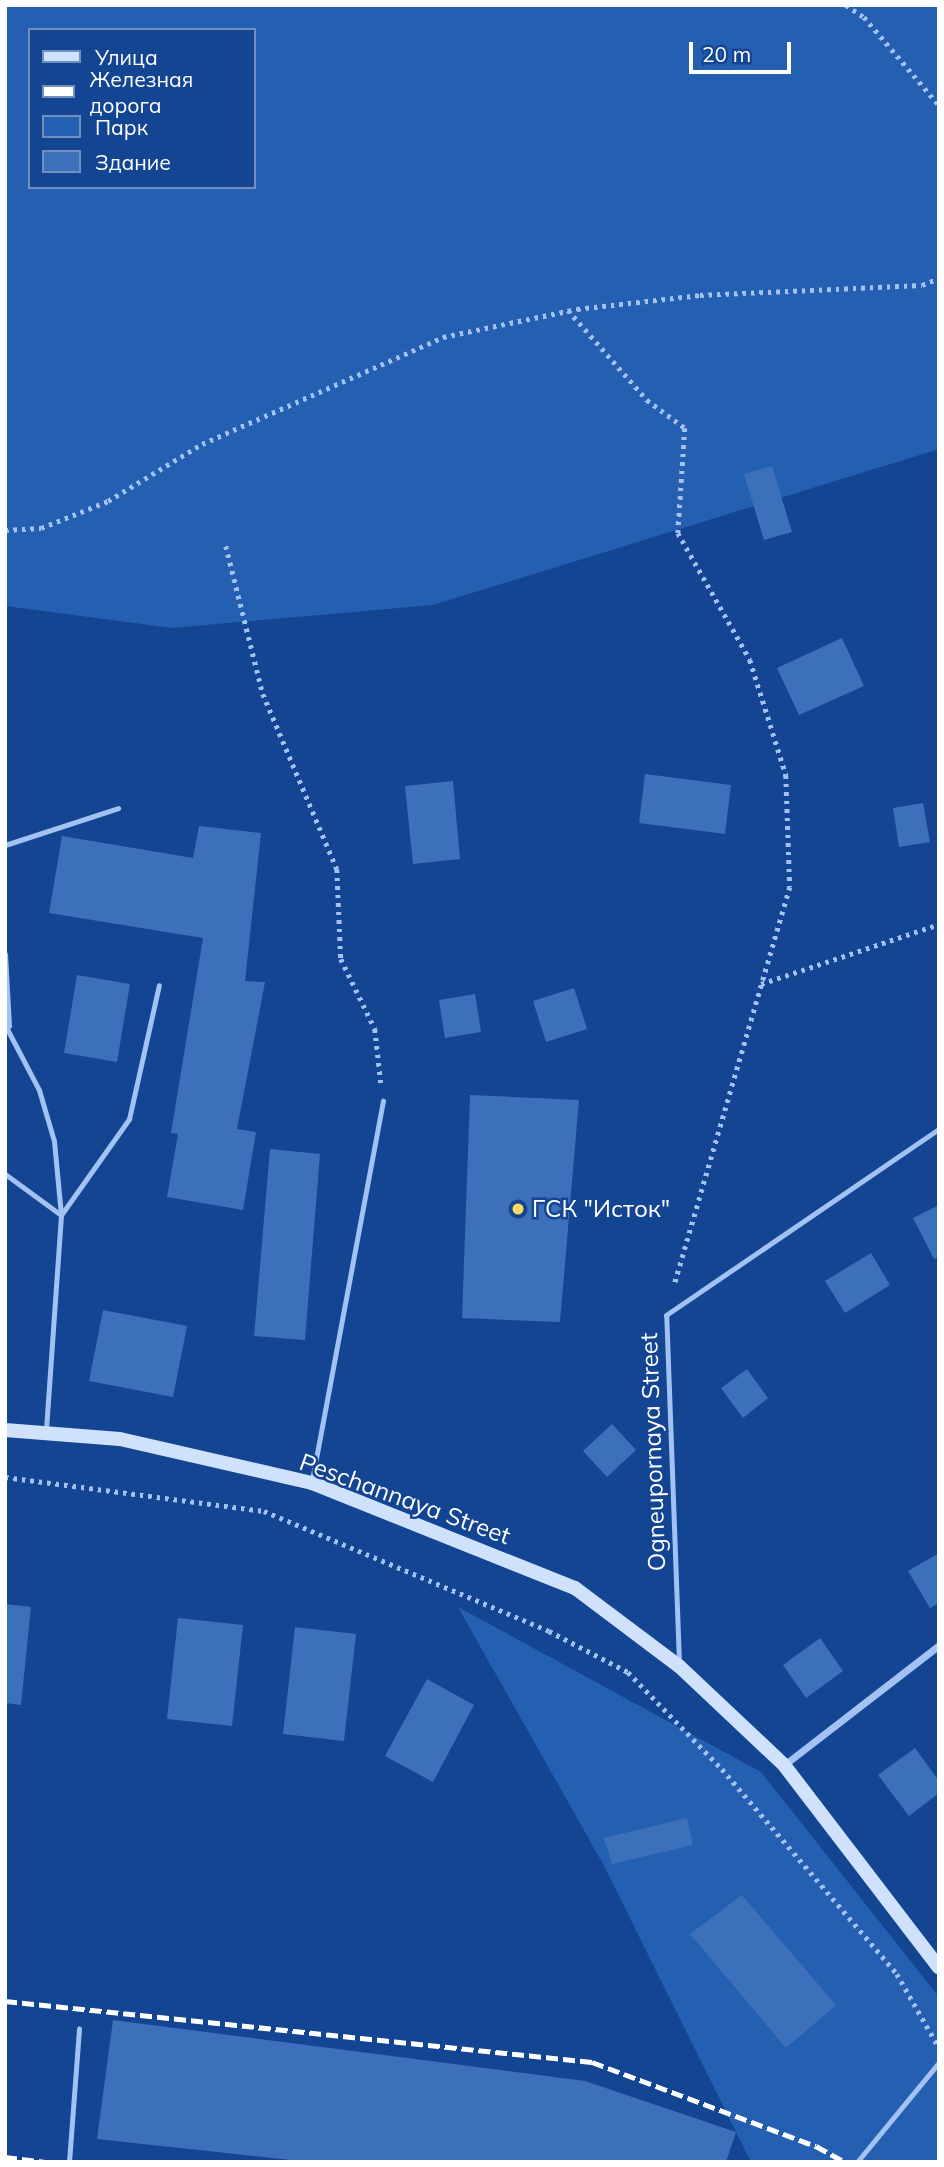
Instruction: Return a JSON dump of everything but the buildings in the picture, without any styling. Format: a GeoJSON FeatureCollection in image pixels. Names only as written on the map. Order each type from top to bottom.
{"type":"FeatureCollection","features":[{"type":"Feature","properties":{"kind":"street","name":"Peschannaya Street"},"geometry":{"type":"LineString","coordinates":[[5,1430],[120,1440],[312,1483],[575,1588],[679,1666],[784,1765],[939,1968]]}},
{"type":"Feature","properties":{"kind":"street"},"geometry":{"type":"LineString","coordinates":[[784,1765],[939,1645]]}},
{"type":"Feature","properties":{"kind":"lane"},"geometry":{"type":"LineString","coordinates":[[5,845],[118,808]]}},
{"type":"Feature","properties":{"kind":"lane"},"geometry":{"type":"LineString","coordinates":[[5,954],[7,1025],[39,1090],[54,1141],[61,1215],[45,1433]]}},
{"type":"Feature","properties":{"kind":"lane"},"geometry":{"type":"LineString","coordinates":[[61,1215],[130,1119],[159,985]]}},
{"type":"Feature","properties":{"kind":"lane"},"geometry":{"type":"LineString","coordinates":[[312,1483],[383,1101]]}},
{"type":"Feature","properties":{"kind":"lane","name":"Ogneupornaya Street"},"geometry":{"type":"LineString","coordinates":[[679,1666],[666,1315],[939,1129]]}},
{"type":"Feature","properties":{"kind":"lane"},"geometry":{"type":"LineString","coordinates":[[5,1174],[61,1215]]}},
{"type":"Feature","properties":{"kind":"lane"},"geometry":{"type":"LineString","coordinates":[[69,2162],[79,2028]]}},
{"type":"Feature","properties":{"kind":"lane"},"geometry":{"type":"LineString","coordinates":[[857,2162],[939,2062]]}},
{"type":"Feature","properties":{"kind":"path"},"geometry":{"type":"LineString","coordinates":[[846,5],[864,17],[939,105]]}},
{"type":"Feature","properties":{"kind":"path"},"geometry":{"type":"LineString","coordinates":[[5,530],[41,528],[108,501],[202,444],[443,337],[568,310],[700,295],[922,285],[939,278]]}},
{"type":"Feature","properties":{"kind":"path"},"geometry":{"type":"LineString","coordinates":[[568,310],[647,400],[685,428],[678,533],[750,660],[786,775],[790,887],[666,1315]]}},
{"type":"Feature","properties":{"kind":"path"},"geometry":{"type":"LineString","coordinates":[[226,546],[263,694],[337,869],[341,959],[375,1029],[383,1101]]}},
{"type":"Feature","properties":{"kind":"path"},"geometry":{"type":"LineString","coordinates":[[760,984],[939,924]]}},
{"type":"Feature","properties":{"kind":"path"},"geometry":{"type":"LineString","coordinates":[[5,1477],[264,1511],[549,1631],[628,1672],[722,1769],[897,1974],[939,2047]]}},
{"type":"Feature","properties":{"kind":"green space"},"geometry":{"type":"Polygon","coordinates":[[[5,5],[939,5],[939,449],[433,605],[172,628],[5,606],[5,5]]]}},
{"type":"Feature","properties":{"kind":"green space"},"geometry":{"type":"Polygon","coordinates":[[[458,1607],[761,1772],[939,1997],[939,2162],[751,2162],[603,1864],[458,1607]]]}},
{"type":"Feature","properties":{"kind":"railway"},"geometry":{"type":"LineString","coordinates":[[5,2001],[592,2062],[816,2146],[845,2162]]}},
{"type":"Feature","properties":{"kind":"railway"},"geometry":{"type":"LineString","coordinates":[[5,2157],[44,2162]]}},
{"type":"Feature","properties":{"kind":"place","name":"ГСК \"Исток\""},"geometry":{"type":"Point","coordinates":[518,1209]}}]}
